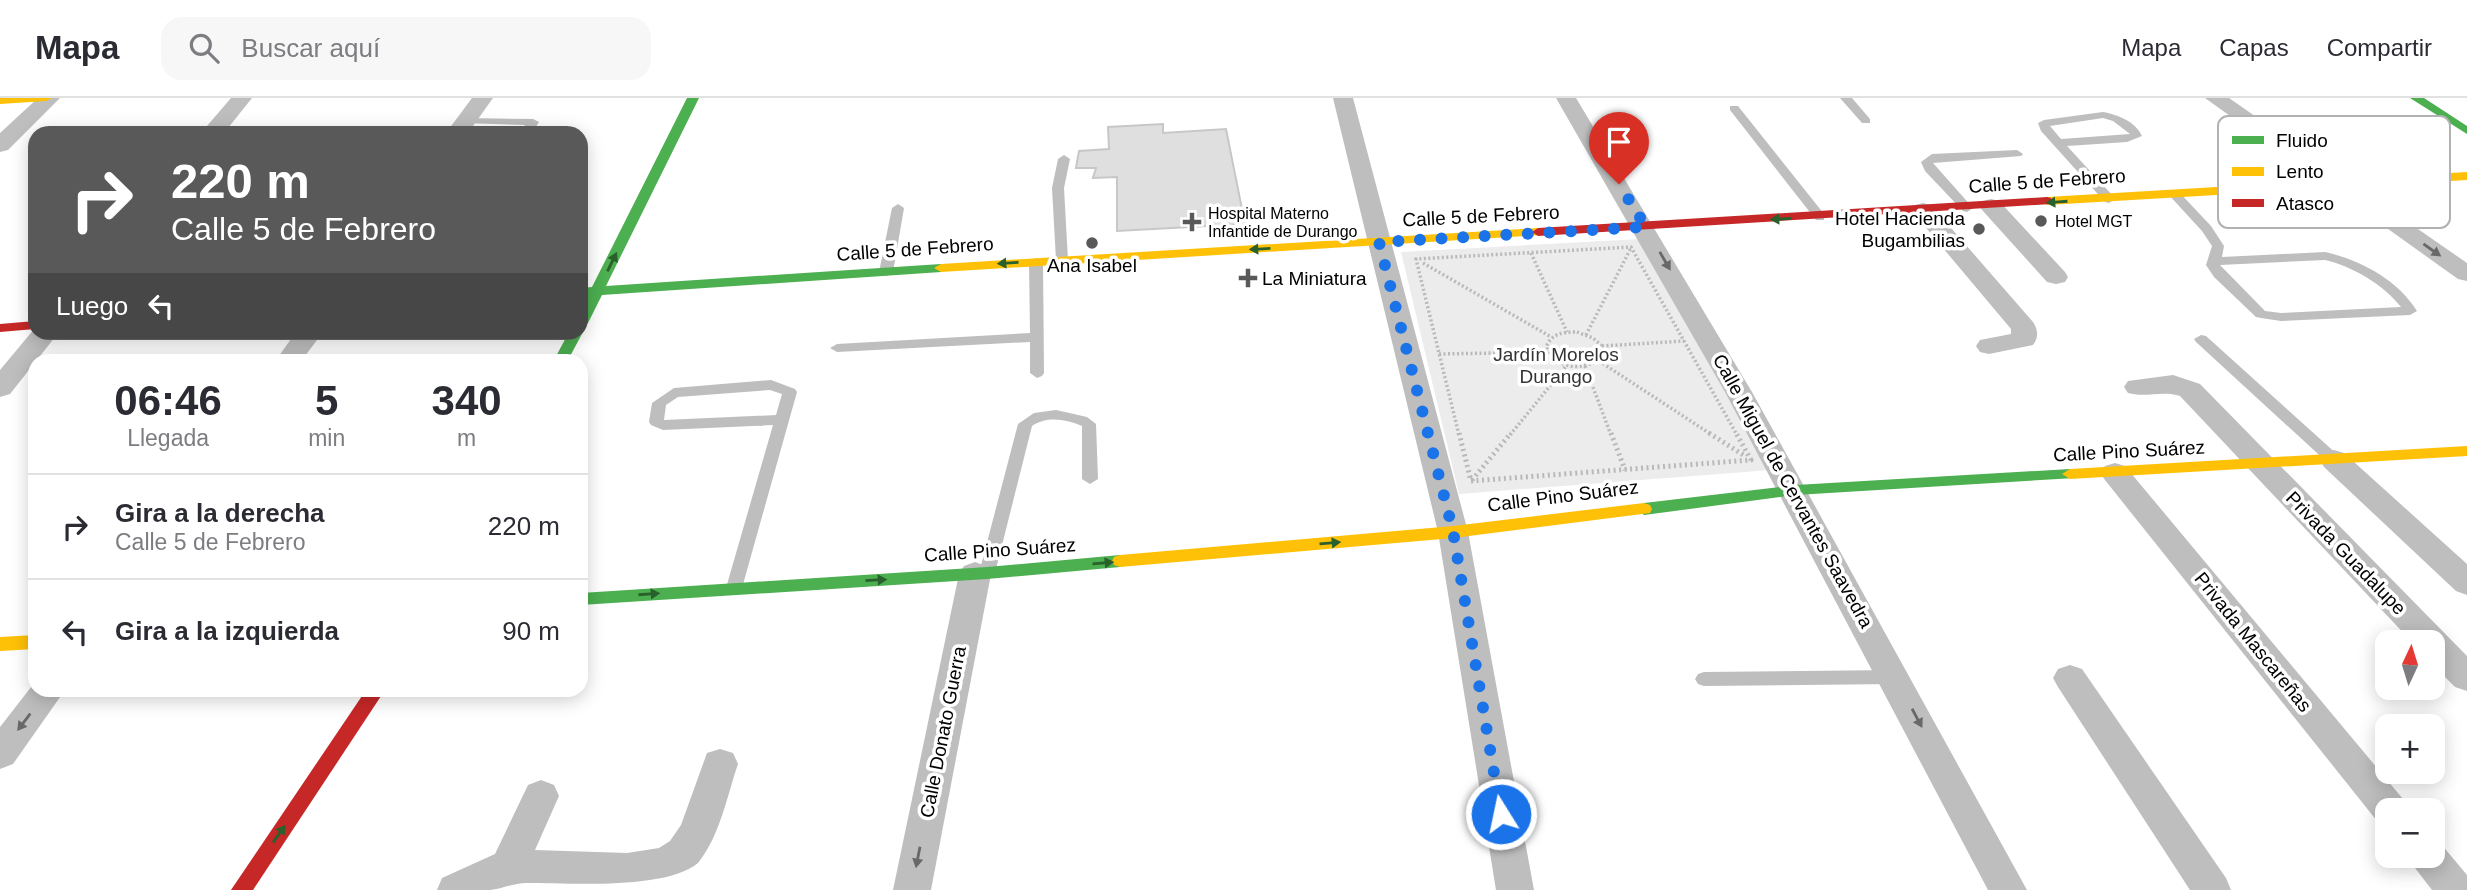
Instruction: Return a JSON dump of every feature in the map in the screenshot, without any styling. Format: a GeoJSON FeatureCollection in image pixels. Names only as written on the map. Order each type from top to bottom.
{"type":"FeatureCollection","features":[{"type":"Feature","properties":{"kind":"street"},"geometry":{"type":"LineString","coordinates":[[0,101],[48,98]]}},
{"type":"Feature","properties":{"kind":"street"},"geometry":{"type":"LineString","coordinates":[[0,145],[48,98]]}},
{"type":"Feature","properties":{"kind":"street"},"geometry":{"type":"LineString","coordinates":[[218,126],[242,98]]}},
{"type":"Feature","properties":{"kind":"street"},"geometry":{"type":"LineString","coordinates":[[463,126],[483,98]]}},
{"type":"Feature","properties":{"kind":"street"},"geometry":{"type":"LineString","coordinates":[[588,310],[693,98]]}},
{"type":"Feature","properties":{"kind":"street"},"geometry":{"type":"LineString","coordinates":[[1343,98],[1453,531],[1515,890]]}},
{"type":"Feature","properties":{"kind":"street","name":"Calle Miguel de Cervantes Saavedra"},"geometry":{"type":"LineString","coordinates":[[1566,98],[1638,237],[1796,490],[2008,890]]}},
{"type":"Feature","properties":{"kind":"street"},"geometry":{"type":"LineString","coordinates":[[2216,98],[2242,116]]}},
{"type":"Feature","properties":{"kind":"street"},"geometry":{"type":"LineString","coordinates":[[2416,98],[2444,116]]}},
{"type":"Feature","properties":{"kind":"street"},"geometry":{"type":"LineString","coordinates":[[2450,120],[2467,131]]}},
{"type":"Feature","properties":{"kind":"street","name":"Calle 5 de Febrero"},"geometry":{"type":"LineString","coordinates":[[588,292],[1379,242],[1638,237],[1820,217],[2218,191]]}},
{"type":"Feature","properties":{"kind":"street"},"geometry":{"type":"LineString","coordinates":[[1991,206],[2056,276]]}},
{"type":"Feature","properties":{"kind":"street"},"geometry":{"type":"LineString","coordinates":[[1923,211],[2024,328],[2024,339],[1989,346]]}},
{"type":"Feature","properties":{"kind":"street"},"geometry":{"type":"LineString","coordinates":[[2401,228],[2467,274]]}},
{"type":"Feature","properties":{"kind":"street"},"geometry":{"type":"LineString","coordinates":[[0,328],[28,326]]}},
{"type":"Feature","properties":{"kind":"street"},"geometry":{"type":"LineString","coordinates":[[0,388],[39,340]]}},
{"type":"Feature","properties":{"kind":"street","name":"Privada Guadalupe"},"geometry":{"type":"LineString","coordinates":[[2138,387],[2173,384],[2190,390],[2420,630]]}},
{"type":"Feature","properties":{"kind":"street","name":"Calle Pino Suárez"},"geometry":{"type":"LineString","coordinates":[[588,598],[981,574],[1453,531],[1796,490],[2467,451]]}},
{"type":"Feature","properties":{"kind":"street"},"geometry":{"type":"LineString","coordinates":[[2334,460],[2467,583]]}},
{"type":"Feature","properties":{"kind":"street","name":"Privada Mascareñas"},"geometry":{"type":"LineString","coordinates":[[2115,473],[2380,798]]}},
{"type":"Feature","properties":{"kind":"street","name":"Calle Donato Guerra"},"geometry":{"type":"LineString","coordinates":[[912,890],[981,574]]}},
{"type":"Feature","properties":{"kind":"street"},"geometry":{"type":"LineString","coordinates":[[0,644],[28,642]]}},
{"type":"Feature","properties":{"kind":"street","name":"Privada Guadalupe"},"geometry":{"type":"LineString","coordinates":[[2445,655],[2467,678]]}},
{"type":"Feature","properties":{"kind":"street"},"geometry":{"type":"LineString","coordinates":[[2070,678],[2212,890]]}},
{"type":"Feature","properties":{"kind":"street"},"geometry":{"type":"LineString","coordinates":[[0,754],[43,697]]}},
{"type":"Feature","properties":{"kind":"street"},"geometry":{"type":"LineString","coordinates":[[241,890],[371,697]]}},
{"type":"Feature","properties":{"kind":"street"},"geometry":{"type":"LineString","coordinates":[[456,890],[508,866],[638,869],[667,863],[681,855],[693,835],[720,765]]}},
{"type":"Feature","properties":{"kind":"street"},"geometry":{"type":"LineString","coordinates":[[508,866],[541,796]]}},
{"type":"Feature","properties":{"kind":"street"},"geometry":{"type":"LineString","coordinates":[[2438,868],[2456,890]]}},
{"type":"Feature","properties":{"kind":"lane"},"geometry":{"type":"LineString","coordinates":[[1846,98],[1866,121]]}},
{"type":"Feature","properties":{"kind":"lane"},"geometry":{"type":"LineString","coordinates":[[1734,108],[1820,217]]}},
{"type":"Feature","properties":{"kind":"lane"},"geometry":{"type":"LineString","coordinates":[[2058,143],[2127,139],[2136,136],[2117,119],[2104,115],[2044,123],[2045,130],[2109,199]]}},
{"type":"Feature","properties":{"kind":"lane"},"geometry":{"type":"LineString","coordinates":[[476,126],[533,122],[530,126]]}},
{"type":"Feature","properties":{"kind":"lane"},"geometry":{"type":"LineString","coordinates":[[1967,208],[1929,168],[1927,162],[1931,158],[2017,154]]}},
{"type":"Feature","properties":{"kind":"lane"},"geometry":{"type":"LineString","coordinates":[[1062,260],[1058,188],[1064,159]]}},
{"type":"Feature","properties":{"kind":"lane"},"geometry":{"type":"LineString","coordinates":[[2174,194],[2207,229],[2218,246],[2213,261],[2219,274],[2261,314],[2269,316],[2410,311],[2403,299],[2342,259],[2325,256],[2213,261]]}},
{"type":"Feature","properties":{"kind":"lane"},"geometry":{"type":"LineString","coordinates":[[886,272],[898,208]]}},
{"type":"Feature","properties":{"kind":"lane"},"geometry":{"type":"LineString","coordinates":[[1036,262],[1037,373]]}},
{"type":"Feature","properties":{"kind":"lane"},"geometry":{"type":"LineString","coordinates":[[837,348],[1037,337]]}},
{"type":"Feature","properties":{"kind":"lane"},"geometry":{"type":"LineString","coordinates":[[2201,339],[2334,460]]}},
{"type":"Feature","properties":{"kind":"lane"},"geometry":{"type":"LineString","coordinates":[[734,588],[782,420],[790,392],[771,385],[674,393],[659,403],[656,422],[670,425],[782,420]]}},
{"type":"Feature","properties":{"kind":"lane"},"geometry":{"type":"LineString","coordinates":[[981,574],[1025,424],[1034,417],[1065,415],[1077,417],[1089,424],[1090,479]]}},
{"type":"Feature","properties":{"kind":"lane"},"geometry":{"type":"LineString","coordinates":[[1704,679],[1895,677]]}},
{"type":"Feature","properties":{"kind":"path"},"geometry":{"type":"LineString","coordinates":[[1416,259],[1530,253],[1638,237]]}},
{"type":"Feature","properties":{"kind":"path"},"geometry":{"type":"LineString","coordinates":[[1586,335],[1638,237]]}},
{"type":"Feature","properties":{"kind":"path"},"geometry":{"type":"LineString","coordinates":[[1638,237],[1684,341],[1751,460]]}},
{"type":"Feature","properties":{"kind":"path"},"geometry":{"type":"LineString","coordinates":[[1530,253],[1567,332]]}},
{"type":"Feature","properties":{"kind":"path"},"geometry":{"type":"LineString","coordinates":[[1416,259],[1551,337]]}},
{"type":"Feature","properties":{"kind":"path"},"geometry":{"type":"LineString","coordinates":[[1416,259],[1471,481]]}},
{"type":"Feature","properties":{"kind":"path"},"geometry":{"type":"LineString","coordinates":[[1548,352],[1546,346],[1551,337],[1567,332],[1586,335],[1602,346],[1684,341]]}},
{"type":"Feature","properties":{"kind":"path"},"geometry":{"type":"LineString","coordinates":[[1439,354],[1548,352],[1567,365],[1585,366],[1599,361],[1603,356],[1602,346]]}},
{"type":"Feature","properties":{"kind":"path"},"geometry":{"type":"LineString","coordinates":[[1599,361],[1751,460]]}},
{"type":"Feature","properties":{"kind":"path"},"geometry":{"type":"LineString","coordinates":[[1471,481],[1567,365]]}},
{"type":"Feature","properties":{"kind":"path"},"geometry":{"type":"LineString","coordinates":[[1585,366],[1625,470]]}},
{"type":"Feature","properties":{"kind":"path"},"geometry":{"type":"LineString","coordinates":[[1471,481],[1751,460]]}},
{"type":"Feature","properties":{"kind":"green space","name":"Jardín Morelos Durango"},"geometry":{"type":"Polygon","coordinates":[[[1640,239],[1771,470],[1459,494],[1401,252],[1640,239]]]}},
{"type":"Feature","properties":{"kind":"building"},"geometry":{"type":"Polygon","coordinates":[[[1163,124],[1163,133],[1226,129],[1245,224],[1117,231],[1117,177],[1093,178],[1096,168],[1076,168],[1079,151],[1109,149],[1108,127],[1163,124]]]}},
{"type":"Feature","properties":{"kind":"traffic: fast"},"geometry":{"type":"LineString","coordinates":[[588,309],[693,98]]}},
{"type":"Feature","properties":{"kind":"traffic: fast"},"geometry":{"type":"LineString","coordinates":[[2416,98],[2444,116]]}},
{"type":"Feature","properties":{"kind":"traffic: fast"},"geometry":{"type":"LineString","coordinates":[[2450,120],[2467,131]]}},
{"type":"Feature","properties":{"kind":"traffic: fast"},"geometry":{"type":"LineString","coordinates":[[588,292],[941,268]]}},
{"type":"Feature","properties":{"kind":"traffic: fast"},"geometry":{"type":"LineString","coordinates":[[564,354],[572,340]]}},
{"type":"Feature","properties":{"kind":"traffic: fast"},"geometry":{"type":"LineString","coordinates":[[1644,509],[1796,490],[2070,474]]}},
{"type":"Feature","properties":{"kind":"traffic: fast"},"geometry":{"type":"LineString","coordinates":[[588,599],[987,573],[1120,561]]}},
{"type":"Feature","properties":{"kind":"traffic: slow"},"geometry":{"type":"LineString","coordinates":[[0,101],[46,98]]}},
{"type":"Feature","properties":{"kind":"traffic: slow"},"geometry":{"type":"LineString","coordinates":[[2450,177],[2467,176]]}},
{"type":"Feature","properties":{"kind":"traffic: slow"},"geometry":{"type":"LineString","coordinates":[[2047,201],[2218,191]]}},
{"type":"Feature","properties":{"kind":"traffic: slow"},"geometry":{"type":"LineString","coordinates":[[941,268],[1538,232]]}},
{"type":"Feature","properties":{"kind":"traffic: slow"},"geometry":{"type":"LineString","coordinates":[[2070,474],[2467,451]]}},
{"type":"Feature","properties":{"kind":"traffic: slow"},"geometry":{"type":"LineString","coordinates":[[1120,561],[1453,532],[1644,509]]}},
{"type":"Feature","properties":{"kind":"traffic: slow"},"geometry":{"type":"LineString","coordinates":[[0,644],[28,642]]}},
{"type":"Feature","properties":{"kind":"traffic: jam"},"geometry":{"type":"LineString","coordinates":[[1538,232],[2047,201]]}},
{"type":"Feature","properties":{"kind":"traffic: jam"},"geometry":{"type":"LineString","coordinates":[[0,328],[28,326]]}},
{"type":"Feature","properties":{"kind":"traffic: jam"},"geometry":{"type":"LineString","coordinates":[[241,890],[371,697]]}},
{"type":"Feature","properties":{"kind":"place","name":"Hotel MGT"},"geometry":{"type":"Point","coordinates":[2041,221]}},
{"type":"Feature","properties":{"kind":"place","name":"Hospital Materno Infantide de Durango"},"geometry":{"type":"Point","coordinates":[1192,222]}},
{"type":"Feature","properties":{"kind":"place","name":"Hotel Hacienda Bugambilias"},"geometry":{"type":"Point","coordinates":[1979,229]}},
{"type":"Feature","properties":{"kind":"place","name":"Ana Isabel"},"geometry":{"type":"Point","coordinates":[1092,243]}},
{"type":"Feature","properties":{"kind":"place","name":"La Miniatura"},"geometry":{"type":"Point","coordinates":[1248,278]}},
{"type":"Feature","properties":{"kind":"route"},"geometry":{"type":"LineString","coordinates":[[1501,814],[1453,531],[1379,242],[1646,227],[1619,184]]}}]}
